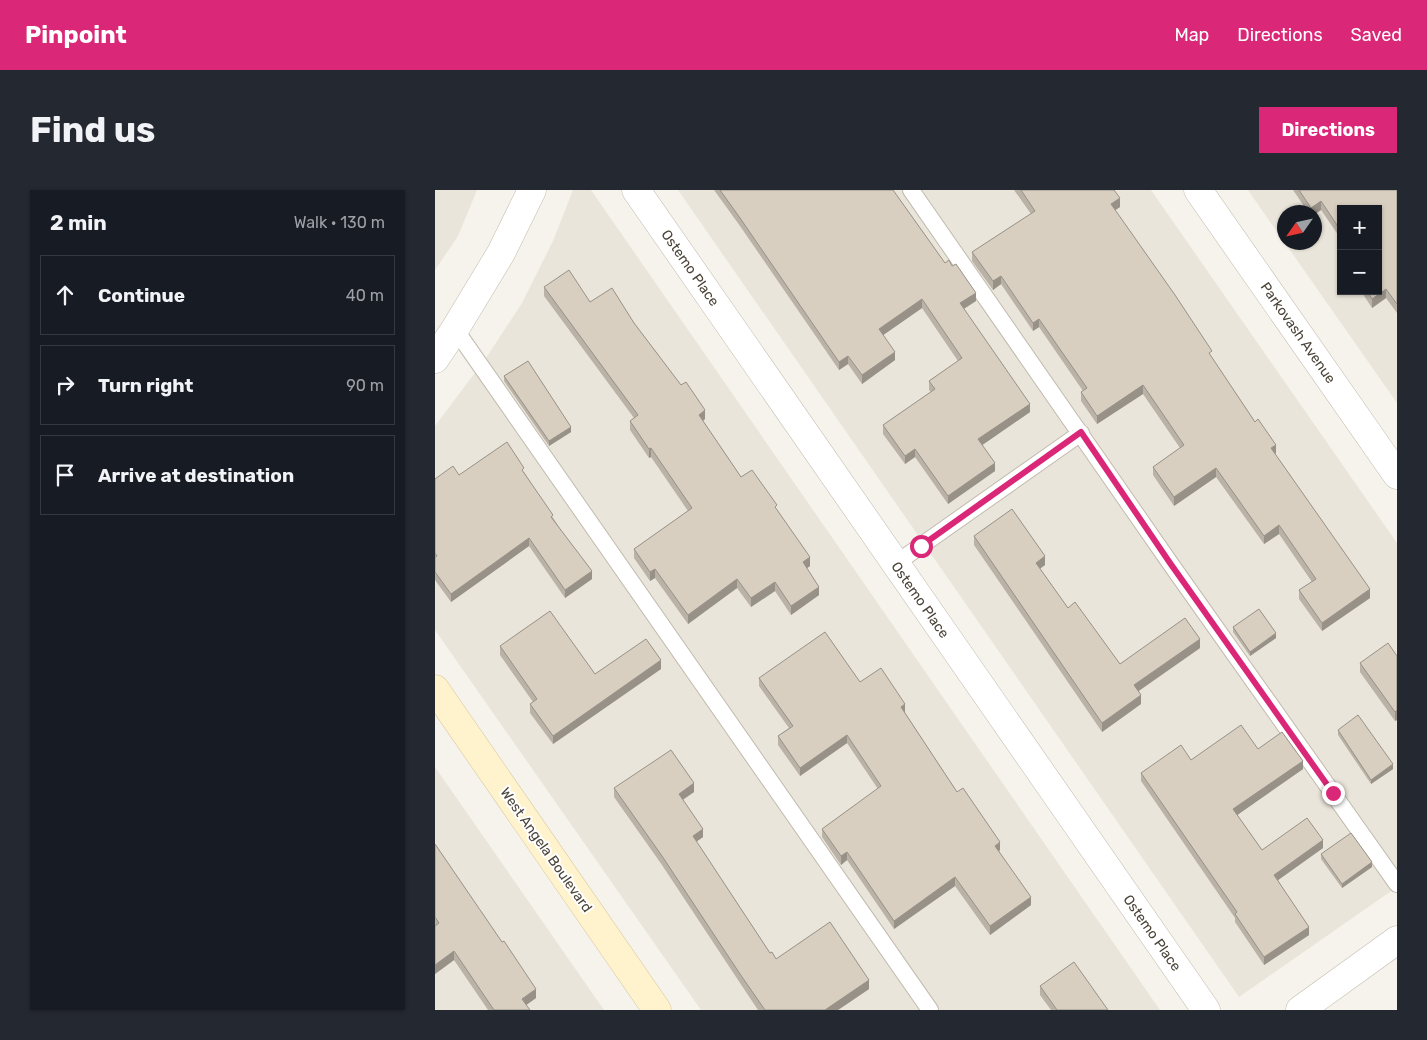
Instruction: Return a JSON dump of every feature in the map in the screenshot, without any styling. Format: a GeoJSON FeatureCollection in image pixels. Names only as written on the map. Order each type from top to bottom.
{"type":"FeatureCollection","features":[{"type":"Feature","properties":{"kind":"street"},"geometry":{"type":"LineString","coordinates":[[435,359],[501,253],[533,190]]}},
{"type":"Feature","properties":{"kind":"street","name":"Ostemo Place"},"geometry":{"type":"LineString","coordinates":[[636,190],[1206,1010]]}},
{"type":"Feature","properties":{"kind":"street","name":"Parkovash Avenue"},"geometry":{"type":"LineString","coordinates":[[1198,190],[1397,475]]}},
{"type":"Feature","properties":{"kind":"street","name":"West Angela Boulevard"},"geometry":{"type":"LineString","coordinates":[[435,690],[657,1010]]}},
{"type":"Feature","properties":{"kind":"street"},"geometry":{"type":"LineString","coordinates":[[1300,1010],[1397,940]]}},
{"type":"Feature","properties":{"kind":"lane"},"geometry":{"type":"LineString","coordinates":[[911,190],[1397,884]]}},
{"type":"Feature","properties":{"kind":"lane"},"geometry":{"type":"LineString","coordinates":[[455,329],[930,1010]]}},
{"type":"Feature","properties":{"kind":"lane"},"geometry":{"type":"LineString","coordinates":[[895,564],[1081,432]]}},
{"type":"Feature","properties":{"kind":"shaded area"},"geometry":{"type":"Polygon","coordinates":[[[435,190],[477,190],[458,236],[435,270],[435,190]]]}},
{"type":"Feature","properties":{"kind":"shaded area"},"geometry":{"type":"Polygon","coordinates":[[[573,190],[591,190],[1160,1010],[701,1010],[435,630],[435,426],[486,358],[522,303],[553,241],[573,190]]]}},
{"type":"Feature","properties":{"kind":"shaded area"},"geometry":{"type":"Polygon","coordinates":[[[678,190],[1151,190],[1397,543],[1397,887],[1239,997],[678,190]]]}},
{"type":"Feature","properties":{"kind":"shaded area"},"geometry":{"type":"Polygon","coordinates":[[[1248,190],[1397,190],[1397,403],[1290,250],[1322,250],[1322,205],[1277,205],[1277,232],[1248,190]]]}},
{"type":"Feature","properties":{"kind":"shaded area"},"geometry":{"type":"Polygon","coordinates":[[[435,767],[604,1010],[435,1010],[435,767]]]}},
{"type":"Feature","properties":{"kind":"building"},"geometry":{"type":"Polygon","coordinates":[[[720,190],[893,190],[945,263],[949,260],[952,266],[956,264],[976,293],[960,303],[1030,404],[978,439],[995,463],[948,496],[915,449],[905,456],[883,425],[935,389],[929,381],[962,358],[922,299],[879,329],[895,352],[862,375],[848,356],[839,362],[720,190]]]}},
{"type":"Feature","properties":{"kind":"building"},"geometry":{"type":"Polygon","coordinates":[[[1021,190],[1114,190],[1120,198],[1111,204],[1212,351],[1209,353],[1255,422],[1258,419],[1276,445],[1271,448],[1370,589],[1322,623],[1299,590],[1316,579],[1279,525],[1264,536],[1216,468],[1174,497],[1153,467],[1184,445],[1143,385],[1097,416],[1081,392],[1087,388],[1039,319],[1033,323],[1001,276],[993,281],[972,252],[1035,211],[1021,190]]]}},
{"type":"Feature","properties":{"kind":"building"},"geometry":{"type":"Polygon","coordinates":[[[1299,190],[1397,190],[1397,304],[1386,289],[1382,292],[1382,205],[1337,205],[1337,225],[1321,201],[1315,205],[1309,205],[1299,190]]]}},
{"type":"Feature","properties":{"kind":"building"},"geometry":{"type":"Polygon","coordinates":[[[569,270],[590,302],[612,288],[634,323],[681,385],[686,382],[705,410],[699,415],[741,477],[752,470],[777,505],[775,507],[810,557],[803,562],[819,587],[791,606],[775,582],[751,598],[737,579],[688,615],[655,569],[650,572],[634,549],[692,508],[630,421],[638,415],[544,287],[569,270]]]}},
{"type":"Feature","properties":{"kind":"building"},"geometry":{"type":"Polygon","coordinates":[[[1370,295],[1378,295],[1372,299],[1370,295]]]}},
{"type":"Feature","properties":{"kind":"building"},"geometry":{"type":"Polygon","coordinates":[[[528,361],[571,427],[549,441],[504,376],[528,361]]]}},
{"type":"Feature","properties":{"kind":"building"},"geometry":{"type":"Polygon","coordinates":[[[507,442],[524,468],[522,470],[553,515],[551,517],[592,571],[565,590],[529,538],[451,594],[435,572],[435,557],[437,556],[435,553],[435,479],[453,466],[459,475],[507,442]]]}},
{"type":"Feature","properties":{"kind":"building"},"geometry":{"type":"Polygon","coordinates":[[[1012,509],[1045,556],[1036,563],[1068,608],[1075,602],[1120,664],[1185,618],[1200,639],[1134,685],[1141,695],[1102,723],[974,536],[1012,509]]]}},
{"type":"Feature","properties":{"kind":"building"},"geometry":{"type":"Polygon","coordinates":[[[1259,609],[1276,633],[1250,652],[1233,627],[1259,609]]]}},
{"type":"Feature","properties":{"kind":"building"},"geometry":{"type":"Polygon","coordinates":[[[550,611],[595,674],[646,639],[661,660],[553,736],[530,704],[537,699],[500,646],[550,611]]]}},
{"type":"Feature","properties":{"kind":"building"},"geometry":{"type":"Polygon","coordinates":[[[825,632],[860,682],[881,668],[905,704],[901,707],[957,792],[963,788],[1000,842],[995,846],[1031,897],[990,926],[955,877],[894,921],[847,852],[841,856],[822,829],[881,786],[847,735],[800,768],[778,736],[793,726],[759,678],[825,632]]]}},
{"type":"Feature","properties":{"kind":"building"},"geometry":{"type":"Polygon","coordinates":[[[1388,643],[1397,656],[1397,710],[1395,712],[1360,663],[1388,643]]]}},
{"type":"Feature","properties":{"kind":"building"},"geometry":{"type":"Polygon","coordinates":[[[1358,715],[1393,764],[1371,780],[1338,730],[1358,715]]]}},
{"type":"Feature","properties":{"kind":"building"},"geometry":{"type":"Polygon","coordinates":[[[1241,725],[1258,749],[1282,732],[1303,761],[1233,809],[1262,850],[1307,818],[1323,840],[1274,875],[1309,927],[1264,957],[1235,914],[1237,912],[1141,773],[1181,745],[1191,760],[1241,725]]]}},
{"type":"Feature","properties":{"kind":"building"},"geometry":{"type":"Polygon","coordinates":[[[671,750],[694,783],[679,794],[703,829],[693,836],[770,953],[772,952],[776,959],[830,922],[869,980],[825,1010],[765,1010],[614,788],[671,750]]]}},
{"type":"Feature","properties":{"kind":"building"},"geometry":{"type":"Polygon","coordinates":[[[1351,833],[1372,862],[1342,884],[1321,854],[1351,833]]]}},
{"type":"Feature","properties":{"kind":"building"},"geometry":{"type":"Polygon","coordinates":[[[435,844],[536,989],[522,999],[530,1010],[494,1010],[454,951],[435,965],[435,926],[439,923],[435,917],[435,844]]]}},
{"type":"Feature","properties":{"kind":"building"},"geometry":{"type":"Polygon","coordinates":[[[1074,962],[1108,1010],[1057,1010],[1040,986],[1074,962]]]}},
{"type":"Feature","properties":{"kind":"route"},"geometry":{"type":"LineString","coordinates":[[921,546],[1081,432],[1170,563],[1333,793]]}}]}
